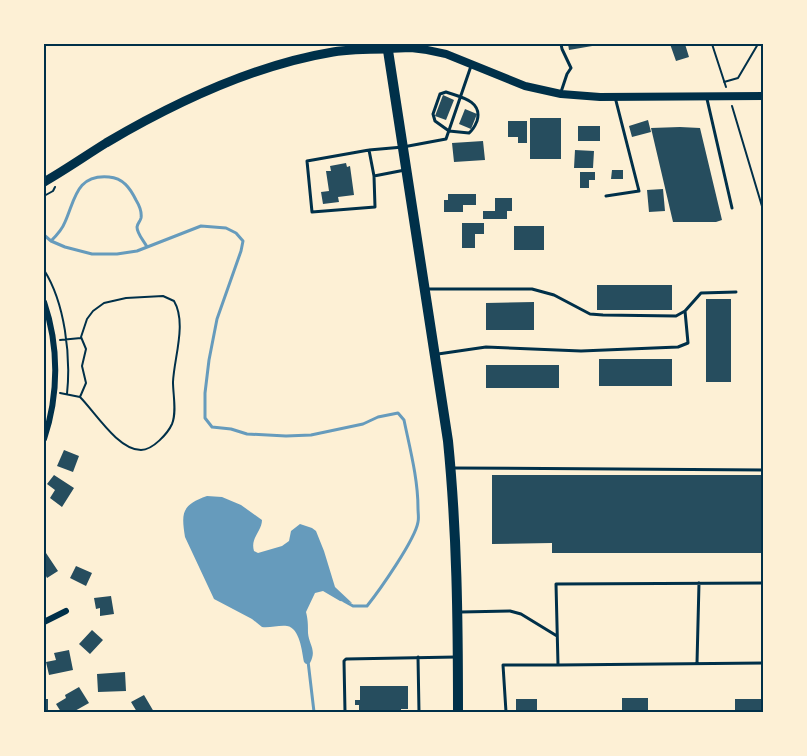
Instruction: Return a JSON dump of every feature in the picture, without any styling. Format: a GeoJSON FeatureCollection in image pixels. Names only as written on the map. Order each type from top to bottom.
{"type":"FeatureCollection","features":[{"type":"Feature","properties":{"kind":"main road"},"geometry":{"type":"LineString","coordinates":[[44,182],[128,131],[191,99],[252,73],[333,52],[387,46],[451,468],[458,612],[458,712]]}},
{"type":"Feature","properties":{"kind":"street"},"geometry":{"type":"LineString","coordinates":[[387,46],[446,54],[525,86],[561,94],[614,97],[764,96]]}},
{"type":"Feature","properties":{"kind":"street"},"geometry":{"type":"LineString","coordinates":[[44,302],[50,322],[55,363],[54,393],[44,439]]}},
{"type":"Feature","properties":{"kind":"street"},"geometry":{"type":"LineString","coordinates":[[44,622],[66,610]]}},
{"type":"Feature","properties":{"kind":"lane"},"geometry":{"type":"LineString","coordinates":[[561,44],[571,68],[561,94]]}},
{"type":"Feature","properties":{"kind":"lane"},"geometry":{"type":"LineString","coordinates":[[369,150],[374,176],[375,207],[312,212],[307,161],[369,150],[403,147],[446,139],[471,64]]}},
{"type":"Feature","properties":{"kind":"lane"},"geometry":{"type":"LineString","coordinates":[[446,92],[474,103],[479,114],[474,128],[469,133],[449,131],[435,121],[433,114],[440,94],[446,92]]}},
{"type":"Feature","properties":{"kind":"lane"},"geometry":{"type":"LineString","coordinates":[[706,96],[732,208]]}},
{"type":"Feature","properties":{"kind":"lane"},"geometry":{"type":"LineString","coordinates":[[606,196],[639,191],[614,97]]}},
{"type":"Feature","properties":{"kind":"lane"},"geometry":{"type":"LineString","coordinates":[[374,176],[406,169]]}},
{"type":"Feature","properties":{"kind":"lane"},"geometry":{"type":"LineString","coordinates":[[425,289],[532,289],[554,295],[590,314],[676,316],[686,311],[701,293],[736,292]]}},
{"type":"Feature","properties":{"kind":"lane"},"geometry":{"type":"LineString","coordinates":[[435,354],[486,347],[581,351],[678,347],[688,343],[686,311]]}},
{"type":"Feature","properties":{"kind":"lane"},"geometry":{"type":"LineString","coordinates":[[451,468],[764,470]]}},
{"type":"Feature","properties":{"kind":"lane"},"geometry":{"type":"LineString","coordinates":[[697,663],[699,583]]}},
{"type":"Feature","properties":{"kind":"lane"},"geometry":{"type":"LineString","coordinates":[[558,665],[556,584],[764,583]]}},
{"type":"Feature","properties":{"kind":"lane"},"geometry":{"type":"LineString","coordinates":[[458,612],[510,611],[521,614],[557,636]]}},
{"type":"Feature","properties":{"kind":"lane"},"geometry":{"type":"LineString","coordinates":[[418,657],[419,712]]}},
{"type":"Feature","properties":{"kind":"lane"},"geometry":{"type":"LineString","coordinates":[[345,712],[344,660],[346,659],[458,657]]}},
{"type":"Feature","properties":{"kind":"lane"},"geometry":{"type":"LineString","coordinates":[[506,712],[503,665],[764,663]]}},
{"type":"Feature","properties":{"kind":"path"},"geometry":{"type":"LineString","coordinates":[[712,44],[726,88]]}},
{"type":"Feature","properties":{"kind":"path"},"geometry":{"type":"LineString","coordinates":[[724,82],[738,78],[758,44]]}},
{"type":"Feature","properties":{"kind":"path"},"geometry":{"type":"LineString","coordinates":[[732,104],[764,213]]}},
{"type":"Feature","properties":{"kind":"path"},"geometry":{"type":"LineString","coordinates":[[44,196],[54,191],[55,185]]}},
{"type":"Feature","properties":{"kind":"path"},"geometry":{"type":"LineString","coordinates":[[44,270],[59,307],[66,339],[69,373],[67,394]]}},
{"type":"Feature","properties":{"kind":"path"},"geometry":{"type":"LineString","coordinates":[[54,393],[80,397],[116,438],[124,443],[143,450],[160,440],[169,430],[174,417],[174,376],[179,336],[177,306],[172,299],[164,296],[112,300],[101,304],[88,316],[81,338],[86,349],[82,366],[86,383],[80,397]]}},
{"type":"Feature","properties":{"kind":"path"},"geometry":{"type":"LineString","coordinates":[[53,340],[81,338]]}},
{"type":"Feature","properties":{"kind":"water"},"geometry":{"type":"Polygon","coordinates":[[[207,496],[222,497],[241,505],[262,520],[253,546],[254,551],[258,553],[282,546],[289,541],[291,531],[300,524],[316,531],[335,587],[352,603],[340,601],[323,591],[315,593],[306,612],[313,651],[310,663],[304,662],[300,641],[291,628],[287,626],[262,627],[252,619],[214,599],[185,537],[183,521],[188,506],[207,496]]]}},
{"type":"Feature","properties":{"kind":"building"},"geometry":{"type":"Polygon","coordinates":[[[568,44],[598,44],[598,45],[569,50],[568,44]]]}},
{"type":"Feature","properties":{"kind":"building"},"geometry":{"type":"Polygon","coordinates":[[[670,44],[685,44],[689,57],[676,61],[670,44]]]}},
{"type":"Feature","properties":{"kind":"building"},"geometry":{"type":"Polygon","coordinates":[[[443,95],[454,100],[446,120],[435,116],[443,95]]]}},
{"type":"Feature","properties":{"kind":"building"},"geometry":{"type":"Polygon","coordinates":[[[465,109],[477,114],[471,129],[459,124],[465,109]]]}},
{"type":"Feature","properties":{"kind":"building"},"geometry":{"type":"Polygon","coordinates":[[[530,118],[561,118],[561,159],[530,159],[530,118]]]}},
{"type":"Feature","properties":{"kind":"building"},"geometry":{"type":"Polygon","coordinates":[[[648,120],[651,132],[632,137],[629,126],[648,120]]]}},
{"type":"Feature","properties":{"kind":"building"},"geometry":{"type":"Polygon","coordinates":[[[508,121],[527,121],[527,143],[518,143],[518,137],[508,137],[508,121]]]}},
{"type":"Feature","properties":{"kind":"building"},"geometry":{"type":"Polygon","coordinates":[[[578,126],[600,126],[600,141],[578,141],[578,126]]]}},
{"type":"Feature","properties":{"kind":"building"},"geometry":{"type":"Polygon","coordinates":[[[651,128],[700,128],[722,220],[673,222],[651,128]]]}},
{"type":"Feature","properties":{"kind":"building"},"geometry":{"type":"Polygon","coordinates":[[[483,141],[485,160],[454,162],[452,143],[483,141]]]}},
{"type":"Feature","properties":{"kind":"building"},"geometry":{"type":"Polygon","coordinates":[[[575,150],[594,151],[593,168],[574,168],[575,150]]]}},
{"type":"Feature","properties":{"kind":"building"},"geometry":{"type":"Polygon","coordinates":[[[346,163],[347,167],[350,166],[354,195],[338,197],[339,202],[323,204],[321,192],[329,191],[326,171],[331,171],[330,166],[346,163]]]}},
{"type":"Feature","properties":{"kind":"building"},"geometry":{"type":"Polygon","coordinates":[[[612,170],[623,170],[623,179],[611,179],[612,170]]]}},
{"type":"Feature","properties":{"kind":"building"},"geometry":{"type":"Polygon","coordinates":[[[580,172],[595,172],[595,180],[589,180],[589,188],[580,188],[580,172]]]}},
{"type":"Feature","properties":{"kind":"building"},"geometry":{"type":"Polygon","coordinates":[[[663,189],[665,211],[649,212],[647,190],[663,189]]]}},
{"type":"Feature","properties":{"kind":"building"},"geometry":{"type":"Polygon","coordinates":[[[448,194],[476,194],[476,205],[463,205],[463,212],[444,212],[444,200],[448,200],[448,194]]]}},
{"type":"Feature","properties":{"kind":"building"},"geometry":{"type":"Polygon","coordinates":[[[495,198],[512,198],[512,211],[507,211],[507,219],[483,219],[483,211],[495,211],[495,198]]]}},
{"type":"Feature","properties":{"kind":"building"},"geometry":{"type":"Polygon","coordinates":[[[462,223],[484,223],[484,234],[475,234],[475,248],[462,248],[462,223]]]}},
{"type":"Feature","properties":{"kind":"building"},"geometry":{"type":"Polygon","coordinates":[[[514,226],[544,226],[544,250],[514,250],[514,226]]]}},
{"type":"Feature","properties":{"kind":"building"},"geometry":{"type":"Polygon","coordinates":[[[597,285],[672,285],[672,310],[597,310],[597,285]]]}},
{"type":"Feature","properties":{"kind":"building"},"geometry":{"type":"Polygon","coordinates":[[[706,299],[731,299],[731,382],[706,382],[706,299]]]}},
{"type":"Feature","properties":{"kind":"building"},"geometry":{"type":"Polygon","coordinates":[[[534,302],[534,330],[486,330],[486,303],[534,302]]]}},
{"type":"Feature","properties":{"kind":"building"},"geometry":{"type":"Polygon","coordinates":[[[599,359],[672,359],[672,386],[599,386],[599,359]]]}},
{"type":"Feature","properties":{"kind":"building"},"geometry":{"type":"Polygon","coordinates":[[[486,365],[559,365],[559,388],[486,388],[486,365]]]}},
{"type":"Feature","properties":{"kind":"building"},"geometry":{"type":"Polygon","coordinates":[[[64,450],[79,456],[73,472],[57,466],[64,450]]]}},
{"type":"Feature","properties":{"kind":"building"},"geometry":{"type":"Polygon","coordinates":[[[54,475],[74,488],[62,507],[50,498],[55,490],[47,484],[54,475]]]}},
{"type":"Feature","properties":{"kind":"building"},"geometry":{"type":"Polygon","coordinates":[[[492,475],[764,475],[764,553],[552,553],[552,543],[492,544],[492,475]]]}},
{"type":"Feature","properties":{"kind":"building"},"geometry":{"type":"Polygon","coordinates":[[[44,550],[58,571],[47,578],[44,572],[44,550]]]}},
{"type":"Feature","properties":{"kind":"building"},"geometry":{"type":"Polygon","coordinates":[[[76,566],[92,573],[86,586],[70,578],[76,566]]]}},
{"type":"Feature","properties":{"kind":"building"},"geometry":{"type":"Polygon","coordinates":[[[111,596],[114,614],[100,616],[100,608],[96,609],[94,598],[111,596]]]}},
{"type":"Feature","properties":{"kind":"building"},"geometry":{"type":"Polygon","coordinates":[[[92,630],[103,640],[90,654],[79,644],[92,630]]]}},
{"type":"Feature","properties":{"kind":"building"},"geometry":{"type":"Polygon","coordinates":[[[69,650],[73,670],[49,675],[46,662],[56,660],[54,653],[69,650]]]}},
{"type":"Feature","properties":{"kind":"building"},"geometry":{"type":"Polygon","coordinates":[[[125,672],[126,691],[98,692],[97,674],[125,672]]]}},
{"type":"Feature","properties":{"kind":"building"},"geometry":{"type":"Polygon","coordinates":[[[360,686],[408,686],[408,709],[401,709],[401,712],[359,712],[359,705],[355,705],[355,700],[360,700],[360,686]]]}},
{"type":"Feature","properties":{"kind":"building"},"geometry":{"type":"Polygon","coordinates":[[[79,687],[89,703],[73,712],[61,712],[56,704],[66,698],[65,695],[79,687]]]}},
{"type":"Feature","properties":{"kind":"building"},"geometry":{"type":"Polygon","coordinates":[[[144,695],[154,712],[137,712],[131,702],[144,695]]]}},
{"type":"Feature","properties":{"kind":"building"},"geometry":{"type":"Polygon","coordinates":[[[622,698],[648,698],[648,712],[622,712],[622,698]]]}},
{"type":"Feature","properties":{"kind":"building"},"geometry":{"type":"Polygon","coordinates":[[[44,699],[48,699],[48,712],[44,712],[44,699]]]}},
{"type":"Feature","properties":{"kind":"building"},"geometry":{"type":"Polygon","coordinates":[[[516,699],[537,699],[537,712],[516,712],[516,699]]]}},
{"type":"Feature","properties":{"kind":"building"},"geometry":{"type":"Polygon","coordinates":[[[735,699],[763,699],[763,712],[735,712],[735,699]]]}},
{"type":"Feature","properties":{"kind":"waterway"},"geometry":{"type":"LineString","coordinates":[[51,241],[62,228],[78,190],[83,184],[98,177],[109,177],[122,182],[134,196],[141,213],[137,230],[147,247]]}},
{"type":"Feature","properties":{"kind":"waterway"},"geometry":{"type":"LineString","coordinates":[[44,235],[65,247],[92,254],[117,254],[137,251],[201,226],[226,228],[236,233],[243,241],[241,251],[217,319],[209,360],[205,418],[212,427],[247,434],[286,436],[311,435],[363,424],[378,417],[398,413],[404,420],[417,486],[418,519],[415,530],[396,565],[367,606],[353,606],[344,601]]}},
{"type":"Feature","properties":{"kind":"waterway"},"geometry":{"type":"LineString","coordinates":[[308,661],[314,712]]}}]}
